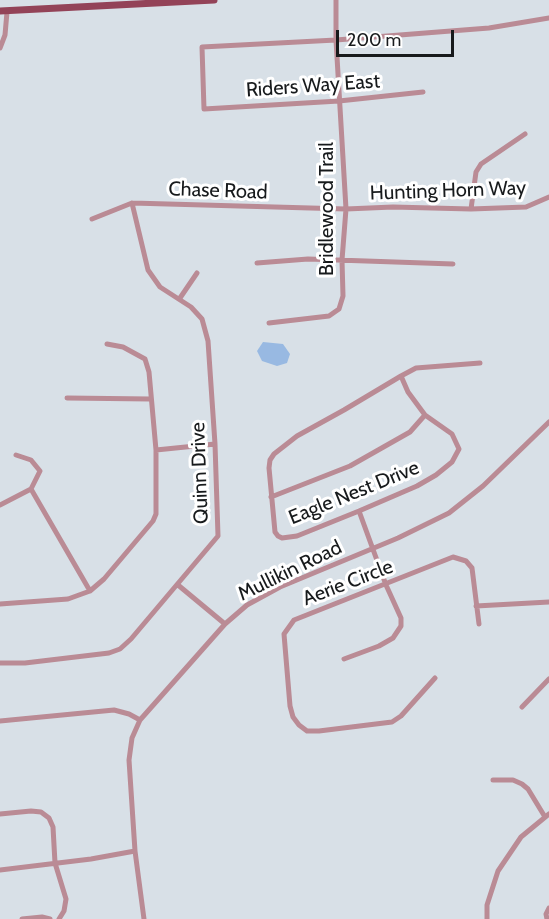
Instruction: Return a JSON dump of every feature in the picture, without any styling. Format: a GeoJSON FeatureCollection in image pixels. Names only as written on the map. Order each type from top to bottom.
{"type":"FeatureCollection","features":[{"type":"Feature","properties":{"kind":"main road"},"geometry":{"type":"LineString","coordinates":[[4,11],[78,4],[214,0]]}},
{"type":"Feature","properties":{"kind":"street","name":"Bridlewood Trail"},"geometry":{"type":"LineString","coordinates":[[268,323],[329,316],[339,309],[343,296],[342,260],[346,209],[336,40],[336,0]]}},
{"type":"Feature","properties":{"kind":"street"},"geometry":{"type":"LineString","coordinates":[[0,48],[5,35],[4,11]]}},
{"type":"Feature","properties":{"kind":"street"},"geometry":{"type":"LineString","coordinates":[[336,40],[489,28],[549,18]]}},
{"type":"Feature","properties":{"kind":"street","name":"Riders Way East"},"geometry":{"type":"LineString","coordinates":[[336,40],[202,47],[204,109],[339,101],[423,92]]}},
{"type":"Feature","properties":{"kind":"street"},"geometry":{"type":"LineString","coordinates":[[471,209],[476,172],[481,164],[525,134]]}},
{"type":"Feature","properties":{"kind":"street","name":"Hunting Horn Way"},"geometry":{"type":"LineString","coordinates":[[346,209],[526,207],[549,197]]}},
{"type":"Feature","properties":{"kind":"street","name":"Chase Road"},"geometry":{"type":"LineString","coordinates":[[92,219],[132,203],[346,209]]}},
{"type":"Feature","properties":{"kind":"street","name":"Quinn Drive"},"geometry":{"type":"LineString","coordinates":[[0,663],[25,663],[109,653],[120,649],[178,585],[218,536],[208,341],[202,319],[180,298],[160,287],[148,270],[132,203]]}},
{"type":"Feature","properties":{"kind":"street"},"geometry":{"type":"LineString","coordinates":[[257,263],[308,259],[453,264]]}},
{"type":"Feature","properties":{"kind":"street"},"geometry":{"type":"LineString","coordinates":[[180,298],[197,273]]}},
{"type":"Feature","properties":{"kind":"street"},"geometry":{"type":"LineString","coordinates":[[0,604],[68,599],[90,591],[104,579],[153,521],[156,514],[156,450],[149,372],[145,359],[123,347],[107,344]]}},
{"type":"Feature","properties":{"kind":"street","name":"Eagle Nest Drive"},"geometry":{"type":"LineString","coordinates":[[401,376],[408,393],[425,415],[452,434],[459,449],[452,462],[417,486],[297,536],[282,538],[275,532],[271,496],[269,468],[274,454],[297,436],[401,376],[423,366],[480,363]]}},
{"type":"Feature","properties":{"kind":"street"},"geometry":{"type":"LineString","coordinates":[[67,398],[150,399]]}},
{"type":"Feature","properties":{"kind":"street"},"geometry":{"type":"LineString","coordinates":[[271,496],[350,466],[410,432],[425,415]]}},
{"type":"Feature","properties":{"kind":"street","name":"Mullikin Road"},"geometry":{"type":"LineString","coordinates":[[144,919],[135,851],[129,760],[132,738],[140,720],[225,624],[247,605],[280,587],[433,522],[462,505],[549,422]]}},
{"type":"Feature","properties":{"kind":"street"},"geometry":{"type":"LineString","coordinates":[[156,450],[215,444]]}},
{"type":"Feature","properties":{"kind":"street"},"geometry":{"type":"LineString","coordinates":[[0,505],[31,489],[40,471],[31,459],[16,455]]}},
{"type":"Feature","properties":{"kind":"street"},"geometry":{"type":"LineString","coordinates":[[31,489],[90,591]]}},
{"type":"Feature","properties":{"kind":"street"},"geometry":{"type":"LineString","coordinates":[[344,659],[379,646],[399,632],[401,626],[401,618],[386,585],[359,511]]}},
{"type":"Feature","properties":{"kind":"street","name":"Aerie Circle"},"geometry":{"type":"LineString","coordinates":[[435,678],[401,716],[392,722],[307,731],[293,717],[290,706],[284,634],[294,620],[453,557],[466,561],[472,568],[479,624]]}},
{"type":"Feature","properties":{"kind":"street"},"geometry":{"type":"LineString","coordinates":[[178,585],[225,624]]}},
{"type":"Feature","properties":{"kind":"street"},"geometry":{"type":"LineString","coordinates":[[476,606],[549,602]]}},
{"type":"Feature","properties":{"kind":"street"},"geometry":{"type":"LineString","coordinates":[[522,707],[549,679]]}},
{"type":"Feature","properties":{"kind":"street"},"geometry":{"type":"LineString","coordinates":[[0,721],[114,710],[140,720]]}},
{"type":"Feature","properties":{"kind":"street"},"geometry":{"type":"LineString","coordinates":[[487,919],[487,905],[498,871],[521,837],[547,815],[522,784],[513,780],[493,780]]}},
{"type":"Feature","properties":{"kind":"street"},"geometry":{"type":"LineString","coordinates":[[0,814],[31,811],[41,812],[49,818],[55,863],[66,899],[64,912],[59,919]]}},
{"type":"Feature","properties":{"kind":"street"},"geometry":{"type":"LineString","coordinates":[[0,870],[135,851]]}},
{"type":"Feature","properties":{"kind":"street"},"geometry":{"type":"LineString","coordinates":[[547,919],[546,914],[549,908]]}},
{"type":"Feature","properties":{"kind":"street"},"geometry":{"type":"LineString","coordinates":[[22,919],[42,917],[50,919]]}},
{"type":"Feature","properties":{"kind":"water"},"geometry":{"type":"Polygon","coordinates":[[[263,342],[283,344],[290,354],[287,363],[277,366],[262,361],[257,351],[263,342]]]}}]}
